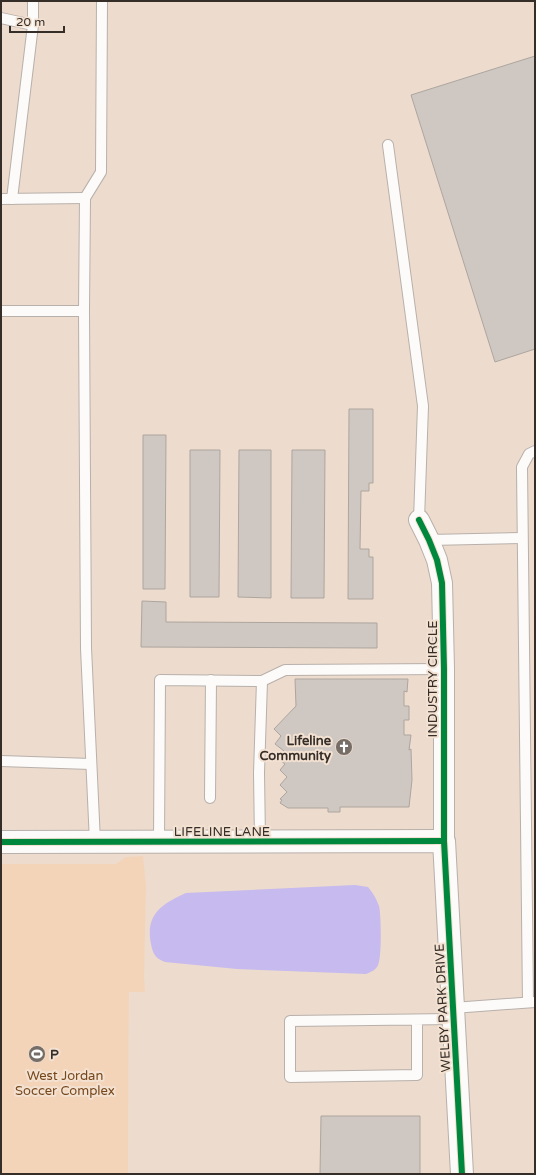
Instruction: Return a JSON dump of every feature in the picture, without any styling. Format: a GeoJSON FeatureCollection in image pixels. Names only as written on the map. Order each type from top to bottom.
{"type":"FeatureCollection","features":[{"type":"Feature","properties":{"kind":"street","name":"INDUSTRY CIRCLE"},"geometry":{"type":"LineString","coordinates":[[419,520],[437,560],[442,583],[444,669],[444,842]]}},
{"type":"Feature","properties":{"kind":"street","name":"LIFELINE LANE"},"geometry":{"type":"LineString","coordinates":[[1,842],[444,842]]}},
{"type":"Feature","properties":{"kind":"street","name":"WELBY PARK DRIVE"},"geometry":{"type":"LineString","coordinates":[[444,842],[462,1174]]}},
{"type":"Feature","properties":{"kind":"lane"},"geometry":{"type":"LineString","coordinates":[[12,199],[33,25],[33,1]]}},
{"type":"Feature","properties":{"kind":"lane"},"geometry":{"type":"LineString","coordinates":[[95,842],[86,648],[84,311],[85,198],[101,172],[102,1]]}},
{"type":"Feature","properties":{"kind":"lane"},"geometry":{"type":"LineString","coordinates":[[1,18],[33,25]]}},
{"type":"Feature","properties":{"kind":"lane"},"geometry":{"type":"LineString","coordinates":[[388,145],[423,406],[419,520]]}},
{"type":"Feature","properties":{"kind":"lane"},"geometry":{"type":"LineString","coordinates":[[1,199],[85,198]]}},
{"type":"Feature","properties":{"kind":"lane"},"geometry":{"type":"LineString","coordinates":[[1,311],[84,311]]}},
{"type":"Feature","properties":{"kind":"lane"},"geometry":{"type":"LineString","coordinates":[[417,1020],[417,1075],[290,1076],[290,1021],[417,1020],[532,1002],[522,538],[522,466],[529,454],[535,451]]}},
{"type":"Feature","properties":{"kind":"lane"},"geometry":{"type":"LineString","coordinates":[[429,540],[522,538]]}},
{"type":"Feature","properties":{"kind":"lane"},"geometry":{"type":"LineString","coordinates":[[159,842],[160,680],[262,681],[285,670],[444,669]]}},
{"type":"Feature","properties":{"kind":"lane"},"geometry":{"type":"LineString","coordinates":[[210,798],[211,680]]}},
{"type":"Feature","properties":{"kind":"lane"},"geometry":{"type":"LineString","coordinates":[[260,842],[259,773],[262,681]]}},
{"type":"Feature","properties":{"kind":"lane"},"geometry":{"type":"LineString","coordinates":[[1,761],[91,764]]}},
{"type":"Feature","properties":{"kind":"shaded area"},"geometry":{"type":"Polygon","coordinates":[[[1,1],[535,1],[535,1174],[128,1174],[130,864],[1,864],[1,1]]]}},
{"type":"Feature","properties":{"kind":"shaded area"},"geometry":{"type":"Polygon","coordinates":[[[355,885],[368,887],[376,898],[380,910],[381,936],[379,961],[376,968],[366,974],[237,969],[165,962],[155,955],[151,944],[151,925],[157,911],[170,901],[186,893],[355,885]]]}},
{"type":"Feature","properties":{"kind":"green space","name":"West Jordan Soccer Complex"},"geometry":{"type":"Polygon","coordinates":[[[143,856],[146,886],[145,992],[129,992],[128,1174],[1,1174],[1,864],[116,864],[126,857],[143,856]]]}},
{"type":"Feature","properties":{"kind":"building"},"geometry":{"type":"Polygon","coordinates":[[[535,56],[535,349],[495,362],[411,95],[535,56]]]}},
{"type":"Feature","properties":{"kind":"building"},"geometry":{"type":"Polygon","coordinates":[[[349,409],[373,409],[373,483],[369,483],[369,491],[361,491],[360,549],[369,549],[369,557],[373,557],[373,599],[348,599],[349,409]]]}},
{"type":"Feature","properties":{"kind":"building"},"geometry":{"type":"Polygon","coordinates":[[[143,435],[166,435],[165,589],[143,589],[143,435]]]}},
{"type":"Feature","properties":{"kind":"building"},"geometry":{"type":"Polygon","coordinates":[[[190,450],[220,450],[219,597],[190,597],[190,450]]]}},
{"type":"Feature","properties":{"kind":"building"},"geometry":{"type":"Polygon","coordinates":[[[239,450],[271,450],[271,598],[238,597],[239,450]]]}},
{"type":"Feature","properties":{"kind":"building"},"geometry":{"type":"Polygon","coordinates":[[[292,450],[325,450],[324,598],[291,598],[292,450]]]}},
{"type":"Feature","properties":{"kind":"building"},"geometry":{"type":"Polygon","coordinates":[[[142,601],[166,602],[166,622],[377,623],[377,648],[141,647],[142,601]]]}},
{"type":"Feature","properties":{"kind":"building","name":"Lifeline Community"},"geometry":{"type":"Polygon","coordinates":[[[295,679],[408,679],[407,692],[404,691],[404,706],[409,706],[409,720],[404,720],[404,735],[411,735],[409,750],[411,749],[412,780],[409,807],[340,807],[340,812],[328,812],[328,808],[288,808],[280,803],[282,800],[280,799],[287,792],[280,785],[287,777],[280,770],[285,764],[277,758],[284,751],[275,744],[281,736],[274,729],[296,706],[295,679]]]}},
{"type":"Feature","properties":{"kind":"building"},"geometry":{"type":"Polygon","coordinates":[[[321,1116],[420,1116],[420,1174],[320,1174],[321,1116]]]}},
{"type":"Feature","properties":{"kind":"cycle path"},"geometry":{"type":"LineString","coordinates":[[419,520],[437,560],[442,583],[444,669],[444,841],[462,1174]]}},
{"type":"Feature","properties":{"kind":"cycle path"},"geometry":{"type":"LineString","coordinates":[[1,842],[444,841]]}},
{"type":"Feature","properties":{"kind":"place","name":"Lifeline Community"},"geometry":{"type":"Point","coordinates":[344,747]}},
{"type":"Feature","properties":{"kind":"place","name":"P"},"geometry":{"type":"Point","coordinates":[37,1054]}}]}
